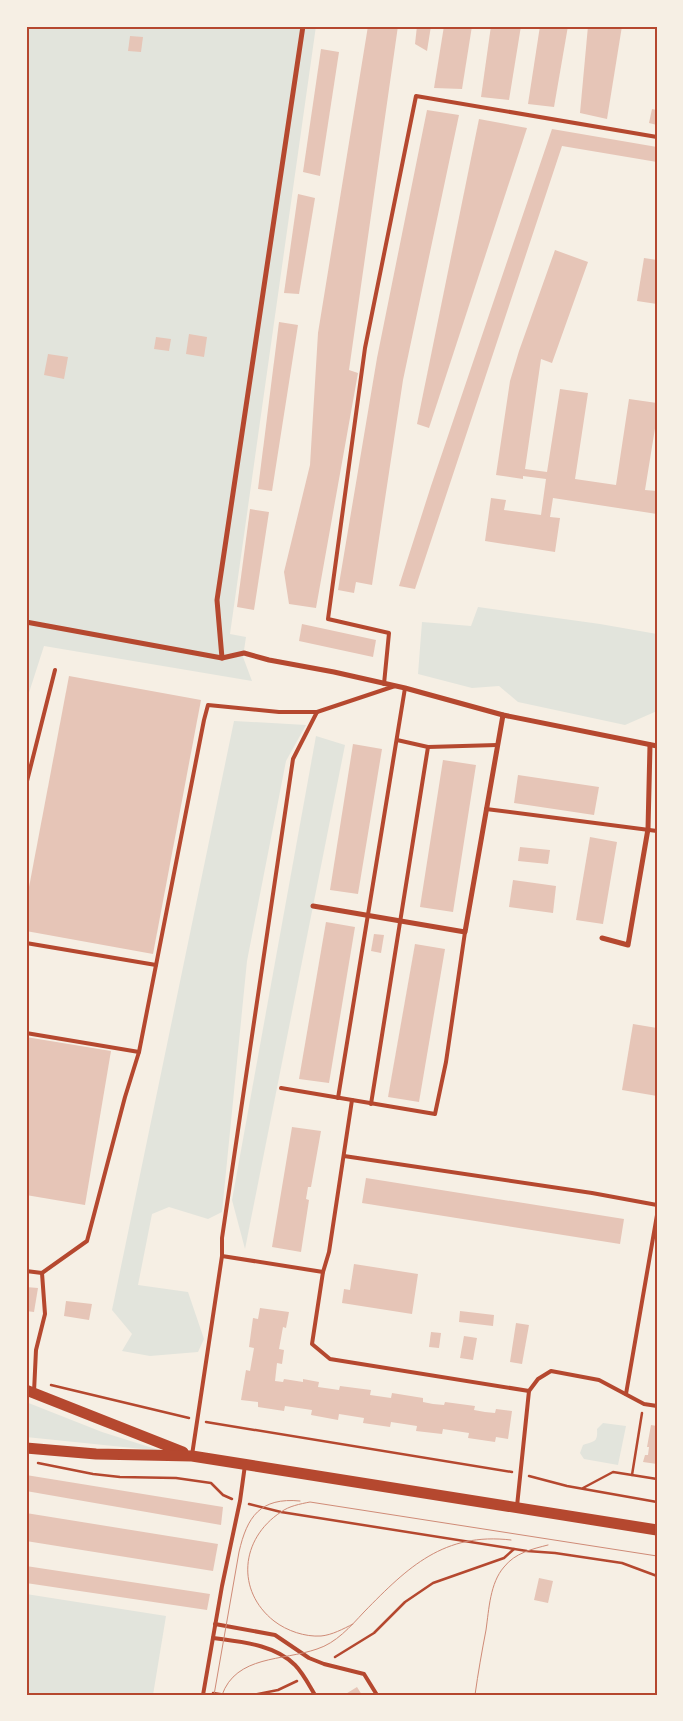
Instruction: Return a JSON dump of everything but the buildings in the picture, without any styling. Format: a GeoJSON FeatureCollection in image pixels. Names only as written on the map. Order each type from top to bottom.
{"type":"FeatureCollection","features":[{"type":"Feature","properties":{"kind":"main road"},"geometry":{"type":"LineString","coordinates":[[30,1392],[192,1456]]}},
{"type":"Feature","properties":{"kind":"main road"},"geometry":{"type":"LineString","coordinates":[[26,1448],[96,1454],[192,1456],[516,1506],[657,1530]]}},
{"type":"Feature","properties":{"kind":"street"},"geometry":{"type":"LineString","coordinates":[[222,658],[217,600],[303,26]]}},
{"type":"Feature","properties":{"kind":"street"},"geometry":{"type":"LineString","coordinates":[[26,622],[222,658],[244,653],[269,660],[405,688],[503,715],[654,746],[648,829],[628,945],[602,938]]}},
{"type":"Feature","properties":{"kind":"street"},"geometry":{"type":"LineString","coordinates":[[313,906],[465,932],[496,745],[503,715]]}},
{"type":"Feature","properties":{"kind":"lane"},"geometry":{"type":"LineString","coordinates":[[384,684],[389,633],[328,619],[365,348],[416,96],[657,137]]}},
{"type":"Feature","properties":{"kind":"lane"},"geometry":{"type":"LineString","coordinates":[[26,785],[55,670]]}},
{"type":"Feature","properties":{"kind":"lane"},"geometry":{"type":"LineString","coordinates":[[26,1271],[42,1273],[87,1241],[139,1052],[208,705],[279,712],[317,712],[395,686]]}},
{"type":"Feature","properties":{"kind":"lane"},"geometry":{"type":"LineString","coordinates":[[338,1098],[405,688]]}},
{"type":"Feature","properties":{"kind":"lane"},"geometry":{"type":"LineString","coordinates":[[192,1456],[293,759],[317,712]]}},
{"type":"Feature","properties":{"kind":"lane"},"geometry":{"type":"LineString","coordinates":[[396,740],[428,747],[496,745]]}},
{"type":"Feature","properties":{"kind":"lane"},"geometry":{"type":"LineString","coordinates":[[371,1104],[402,921],[428,747]]}},
{"type":"Feature","properties":{"kind":"lane"},"geometry":{"type":"LineString","coordinates":[[486,809],[657,831]]}},
{"type":"Feature","properties":{"kind":"lane"},"geometry":{"type":"LineString","coordinates":[[281,1088],[435,1114],[446,1062],[465,932]]}},
{"type":"Feature","properties":{"kind":"lane"},"geometry":{"type":"LineString","coordinates":[[26,943],[156,965]]}},
{"type":"Feature","properties":{"kind":"lane"},"geometry":{"type":"LineString","coordinates":[[26,1033],[139,1052]]}},
{"type":"Feature","properties":{"kind":"lane"},"geometry":{"type":"LineString","coordinates":[[352,1100],[329,1252],[323,1272],[312,1344],[330,1359],[530,1392]]}},
{"type":"Feature","properties":{"kind":"lane"},"geometry":{"type":"LineString","coordinates":[[344,1156],[592,1193],[657,1205]]}},
{"type":"Feature","properties":{"kind":"lane"},"geometry":{"type":"LineString","coordinates":[[626,1394],[657,1215]]}},
{"type":"Feature","properties":{"kind":"lane"},"geometry":{"type":"LineString","coordinates":[[222,1256],[323,1272]]}},
{"type":"Feature","properties":{"kind":"lane"},"geometry":{"type":"LineString","coordinates":[[30,1392],[35,1379],[36,1350],[45,1314],[42,1273]]}},
{"type":"Feature","properties":{"kind":"lane"},"geometry":{"type":"LineString","coordinates":[[516,1506],[530,1392],[538,1379],[551,1371],[598,1380],[644,1404],[657,1406]]}},
{"type":"Feature","properties":{"kind":"lane"},"geometry":{"type":"LineString","coordinates":[[204,1693],[224,1576],[240,1502],[245,1465]]}},
{"type":"Feature","properties":{"kind":"lane"},"geometry":{"type":"LineString","coordinates":[[216,1624],[275,1635],[309,1658],[324,1664],[364,1674],[377,1695]]}},
{"type":"Feature","properties":{"kind":"lane"},"geometry":{"type":"LineString","coordinates":[[213,1638],[268,1648],[295,1665],[315,1695]]}},
{"type":"Feature","properties":{"kind":"path"},"geometry":{"type":"LineString","coordinates":[[35,1379],[43,1383],[197,1420],[520,1474],[582,1489],[657,1502]]}},
{"type":"Feature","properties":{"kind":"path"},"geometry":{"type":"LineString","coordinates":[[632,1475],[644,1404]]}},
{"type":"Feature","properties":{"kind":"path"},"geometry":{"type":"LineString","coordinates":[[37,1463],[111,1476],[176,1478],[211,1483],[223,1495],[234,1499]]}},
{"type":"Feature","properties":{"kind":"path"},"geometry":{"type":"LineString","coordinates":[[582,1489],[613,1472],[657,1479]]}},
{"type":"Feature","properties":{"kind":"path"},"geometry":{"type":"LineString","coordinates":[[249,1504],[282,1512],[514,1549],[622,1563],[657,1576]]}},
{"type":"Feature","properties":{"kind":"path"},"geometry":{"type":"LineString","coordinates":[[324,1664],[374,1633],[405,1602],[433,1583],[504,1558],[514,1549]]}},
{"type":"Feature","properties":{"kind":"path"},"geometry":{"type":"LineString","coordinates":[[253,1695],[278,1690],[304,1677]]}},
{"type":"Feature","properties":{"kind":"path"},"geometry":{"type":"LineString","coordinates":[[204,1693],[226,1695]]}},
{"type":"Feature","properties":{"kind":"shaded area"},"geometry":{"type":"Polygon","coordinates":[[[26,26],[316,26],[230,634],[246,637],[243,657],[252,681],[44,646],[26,702],[26,26]]]}},
{"type":"Feature","properties":{"kind":"shaded area"},"geometry":{"type":"Polygon","coordinates":[[[478,607],[657,634],[657,711],[625,725],[518,702],[499,686],[472,688],[418,674],[422,622],[471,626],[478,607]]]}},
{"type":"Feature","properties":{"kind":"shaded area"},"geometry":{"type":"Polygon","coordinates":[[[234,721],[306,725],[286,761],[247,961],[222,1212],[208,1219],[169,1207],[152,1214],[138,1285],[188,1292],[204,1339],[198,1352],[150,1356],[122,1351],[132,1334],[112,1310],[234,721]]]}},
{"type":"Feature","properties":{"kind":"shaded area"},"geometry":{"type":"Polygon","coordinates":[[[316,736],[345,745],[245,1249],[232,1200],[316,736]]]}},
{"type":"Feature","properties":{"kind":"shaded area"},"geometry":{"type":"Polygon","coordinates":[[[26,1402],[102,1432],[162,1451],[26,1437],[26,1402]]]}},
{"type":"Feature","properties":{"kind":"shaded area"},"geometry":{"type":"Polygon","coordinates":[[[603,1423],[626,1426],[618,1465],[584,1459],[580,1453],[583,1445],[596,1439],[597,1429],[603,1423]]]}},
{"type":"Feature","properties":{"kind":"shaded area"},"geometry":{"type":"Polygon","coordinates":[[[26,1594],[166,1616],[153,1695],[26,1695],[26,1594]]]}},
{"type":"Feature","properties":{"kind":"tram line"},"geometry":{"type":"LineString","coordinates":[[214,1695],[239,1552],[246,1529],[251,1519],[265,1506],[275,1502],[300,1501]]}},
{"type":"Feature","properties":{"kind":"tram line"},"geometry":{"type":"LineString","coordinates":[[353,1624],[325,1635],[315,1636],[296,1633],[274,1621],[262,1609],[253,1595],[248,1565],[251,1550],[257,1536],[267,1523],[284,1510],[310,1502],[657,1556]]}},
{"type":"Feature","properties":{"kind":"tram line"},"geometry":{"type":"LineString","coordinates":[[222,1695],[229,1682],[249,1666],[304,1653],[337,1639],[396,1581],[429,1556],[447,1547],[466,1542],[487,1539],[511,1540]]}},
{"type":"Feature","properties":{"kind":"tram line"},"geometry":{"type":"LineString","coordinates":[[475,1695],[489,1605],[499,1573],[513,1558],[530,1550],[548,1545]]}}]}
